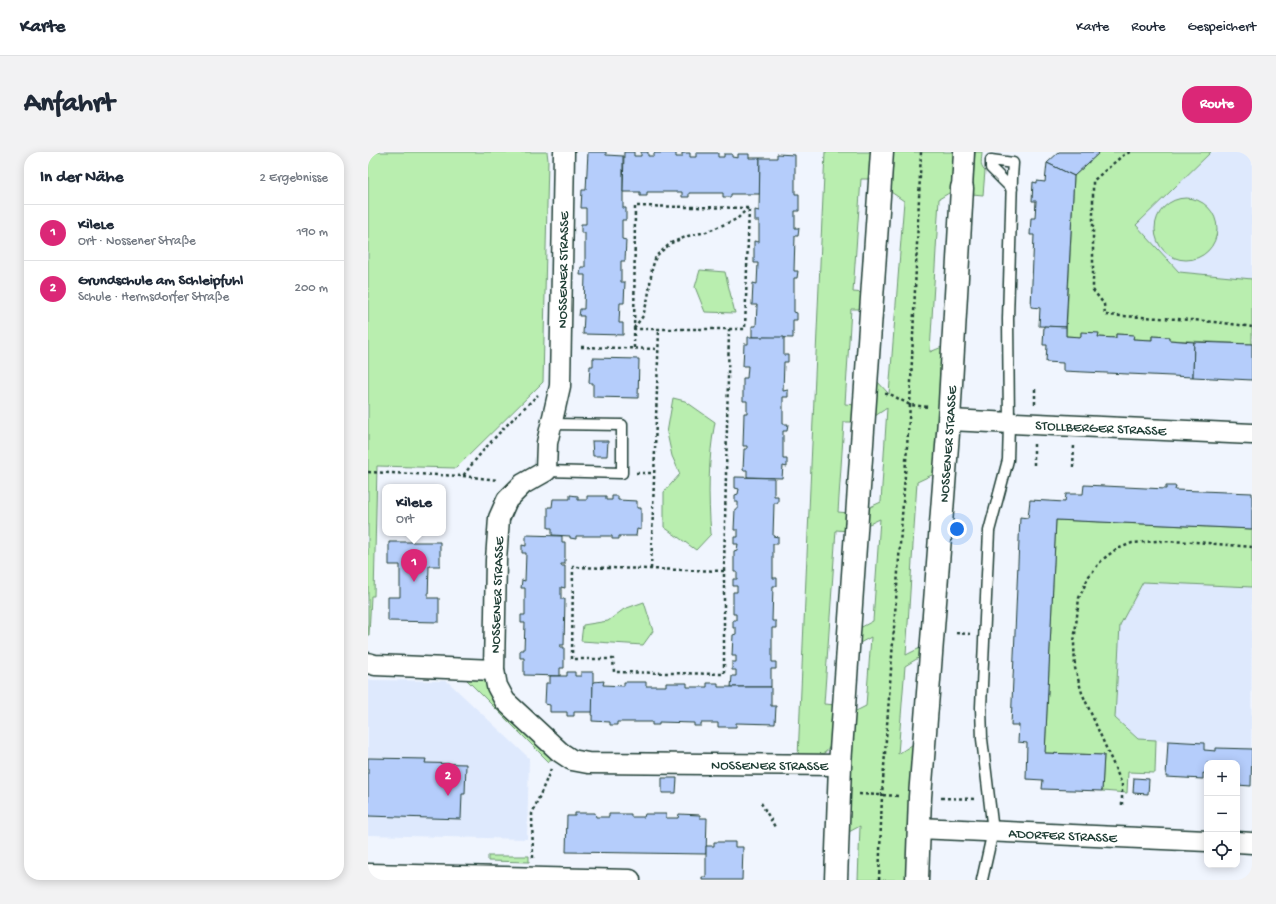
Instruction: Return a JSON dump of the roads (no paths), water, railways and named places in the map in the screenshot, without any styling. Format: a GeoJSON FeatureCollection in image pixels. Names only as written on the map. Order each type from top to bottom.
{"type":"FeatureCollection","features":[{"type":"Feature","properties":{"kind":"street","name":"NOSSENER STRASSE"},"geometry":{"type":"LineString","coordinates":[[564,152],[560,386],[547,443],[546,471],[523,484],[507,500],[499,518],[496,560],[494,670],[497,686],[504,702],[560,752],[572,760],[588,763],[840,765]]}},
{"type":"Feature","properties":{"kind":"street","name":"NOSSENER STRASSE"},"geometry":{"type":"LineString","coordinates":[[836,880],[840,765],[882,152]]}},
{"type":"Feature","properties":{"kind":"street","name":"NOSSENER STRASSE"},"geometry":{"type":"LineString","coordinates":[[917,880],[920,797],[949,415],[964,152]]}},
{"type":"Feature","properties":{"kind":"street","name":"STOLLBERGER STRASSE"},"geometry":{"type":"LineString","coordinates":[[949,415],[1009,424],[1252,434]]}},
{"type":"Feature","properties":{"kind":"street"},"geometry":{"type":"LineString","coordinates":[[368,662],[375,665],[494,670]]}},
{"type":"Feature","properties":{"kind":"street","name":"ADORFER STRASSE"},"geometry":{"type":"LineString","coordinates":[[918,828],[1204,841]]}},
{"type":"Feature","properties":{"kind":"street"},"geometry":{"type":"LineString","coordinates":[[1240,842],[1252,843]]}},
{"type":"Feature","properties":{"kind":"street"},"geometry":{"type":"LineString","coordinates":[[368,874],[630,880]]}},
{"type":"Feature","properties":{"kind":"lane"},"geometry":{"type":"LineString","coordinates":[[982,880],[993,831],[982,739],[981,707],[989,531],[1008,460],[1008,318],[1012,189]]}},
{"type":"Feature","properties":{"kind":"lane"},"geometry":{"type":"LineString","coordinates":[[546,471],[622,473],[622,426],[552,424]]}},
{"type":"Feature","properties":{"kind":"place","name":"KileLe"},"geometry":{"type":"Point","coordinates":[414,582]}},
{"type":"Feature","properties":{"kind":"place","name":"Grundschule am Schleipfuhl"},"geometry":{"type":"Point","coordinates":[448,796]}}]}
